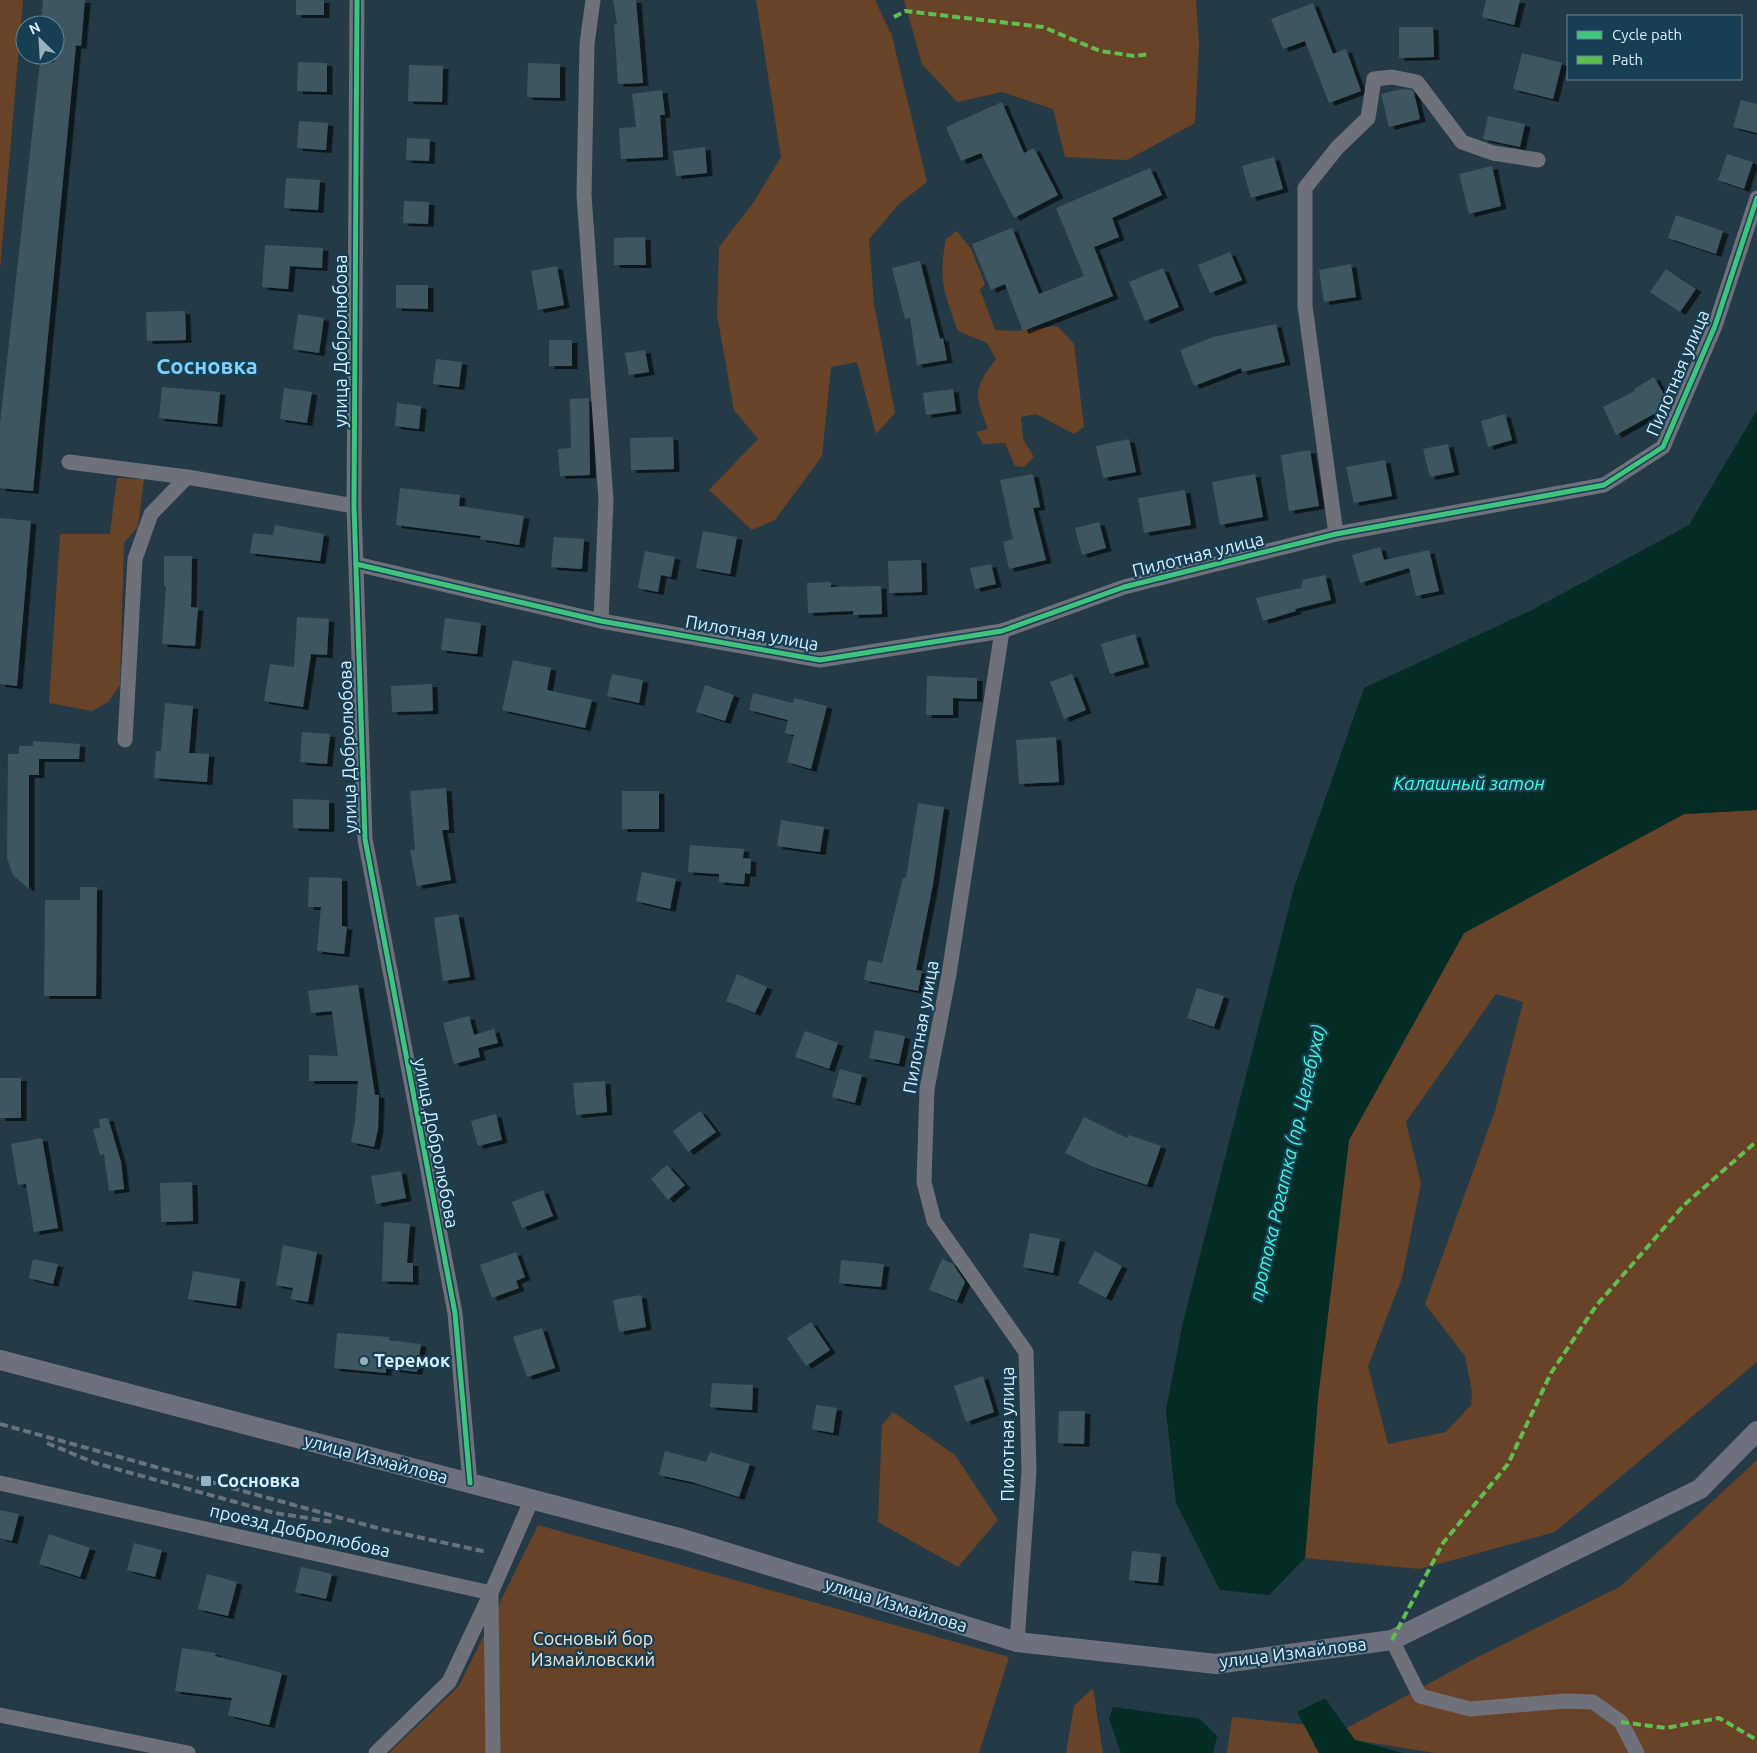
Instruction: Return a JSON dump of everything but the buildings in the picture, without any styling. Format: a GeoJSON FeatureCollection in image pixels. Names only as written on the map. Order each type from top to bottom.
{"type":"FeatureCollection","features":[{"type":"Feature","properties":{"kind":"main road","name":"улица Измайлова"},"geometry":{"type":"LineString","coordinates":[[0,1360],[684,1539],[1017,1642],[1216,1664],[1392,1640],[1700,1489],[1757,1431]]}},
{"type":"Feature","properties":{"kind":"street","name":"улица Добролюбова"},"geometry":{"type":"LineString","coordinates":[[358,0],[354,506],[365,839],[454,1313],[470,1483]]}},
{"type":"Feature","properties":{"kind":"street"},"geometry":{"type":"LineString","coordinates":[[593,0],[587,44],[584,195],[606,500],[602,621]]}},
{"type":"Feature","properties":{"kind":"street"},"geometry":{"type":"LineString","coordinates":[[1336,534],[1305,306],[1306,188],[1337,148],[1368,118],[1374,79],[1392,78],[1417,82],[1462,142],[1493,153],[1538,160]]}},
{"type":"Feature","properties":{"kind":"street","name":"Пилотная улица"},"geometry":{"type":"LineString","coordinates":[[356,564],[602,621],[820,660],[1002,631],[1124,587],[1336,534],[1604,485],[1663,447],[1716,326],[1757,198]]}},
{"type":"Feature","properties":{"kind":"street"},"geometry":{"type":"LineString","coordinates":[[69,462],[187,477],[354,506]]}},
{"type":"Feature","properties":{"kind":"street"},"geometry":{"type":"LineString","coordinates":[[125,740],[135,559],[151,514],[187,477]]}},
{"type":"Feature","properties":{"kind":"street","name":"Пилотная улица"},"geometry":{"type":"LineString","coordinates":[[1002,631],[949,974],[927,1089],[924,1182],[934,1221],[1026,1352],[1029,1471],[1017,1642]]}},
{"type":"Feature","properties":{"kind":"street","name":"проезд Добролюбова"},"geometry":{"type":"LineString","coordinates":[[0,1483],[491,1593]]}},
{"type":"Feature","properties":{"kind":"street"},"geometry":{"type":"LineString","coordinates":[[376,1753],[449,1682],[532,1499]]}},
{"type":"Feature","properties":{"kind":"street"},"geometry":{"type":"LineString","coordinates":[[491,1593],[493,1753]]}},
{"type":"Feature","properties":{"kind":"street"},"geometry":{"type":"LineString","coordinates":[[1392,1640],[1420,1696],[1470,1709],[1566,1701],[1593,1702],[1621,1722],[1637,1753]]}},
{"type":"Feature","properties":{"kind":"street"},"geometry":{"type":"LineString","coordinates":[[0,1715],[188,1753]]}},
{"type":"Feature","properties":{"kind":"green space"},"geometry":{"type":"Polygon","coordinates":[[[0,0],[23,0],[22,15],[15,15],[15,65],[17,65],[0,270],[0,0]]]}},
{"type":"Feature","properties":{"kind":"green space"},"geometry":{"type":"Polygon","coordinates":[[[756,0],[875,0],[892,36],[927,182],[900,203],[869,239],[874,304],[895,413],[876,434],[857,362],[831,367],[822,456],[775,520],[752,530],[709,490],[758,439],[734,410],[717,315],[719,247],[753,203],[781,157],[756,0]]]}},
{"type":"Feature","properties":{"kind":"green space"},"geometry":{"type":"Polygon","coordinates":[[[904,0],[1196,0],[1199,46],[1195,123],[1127,160],[1065,157],[1053,109],[1002,92],[957,102],[922,64],[904,0]]]}},
{"type":"Feature","properties":{"kind":"green space"},"geometry":{"type":"Polygon","coordinates":[[[957,231],[971,249],[985,284],[980,290],[995,330],[1017,331],[1057,326],[1074,344],[1084,427],[1074,434],[1036,414],[1021,417],[1023,439],[1034,457],[1024,467],[1015,466],[1005,443],[983,444],[976,432],[988,429],[980,407],[978,392],[983,378],[996,359],[987,343],[958,331],[946,296],[943,266],[946,239],[957,231]]]}},
{"type":"Feature","properties":{"kind":"green space"},"geometry":{"type":"Polygon","coordinates":[[[117,478],[144,479],[138,527],[124,543],[120,685],[108,702],[92,711],[49,703],[60,534],[110,534],[117,478]]]}},
{"type":"Feature","properties":{"kind":"green space"},"geometry":{"type":"Polygon","coordinates":[[[1757,810],[1757,1362],[1555,1532],[1420,1569],[1305,1558],[1318,1398],[1349,1140],[1464,933],[1684,814],[1757,810]],[[1496,994],[1406,1122],[1421,1183],[1402,1278],[1368,1366],[1388,1444],[1446,1432],[1471,1405],[1472,1392],[1465,1356],[1425,1304],[1495,1111],[1523,1002],[1496,994]]]}},
{"type":"Feature","properties":{"kind":"green space"},"geometry":{"type":"Polygon","coordinates":[[[893,1412],[955,1455],[998,1520],[958,1567],[878,1522],[882,1425],[893,1412]]]}},
{"type":"Feature","properties":{"kind":"green space"},"geometry":{"type":"Polygon","coordinates":[[[1757,1460],[1757,1753],[1435,1753],[1355,1740],[1313,1743],[1319,1753],[1227,1753],[1232,1717],[1345,1729],[1476,1658],[1621,1586],[1757,1460]]]}},
{"type":"Feature","properties":{"kind":"green space","name":"Сосновый бор Измайловский"},"geometry":{"type":"Polygon","coordinates":[[[538,1525],[1009,1657],[979,1753],[389,1753],[459,1686],[538,1525]]]}},
{"type":"Feature","properties":{"kind":"green space"},"geometry":{"type":"Polygon","coordinates":[[[1093,1688],[1103,1753],[1066,1753],[1074,1706],[1093,1688]]]}},
{"type":"Feature","properties":{"kind":"water","name":"Калашный затон"},"geometry":{"type":"Polygon","coordinates":[[[1757,410],[1757,810],[1684,814],[1464,933],[1349,1140],[1318,1398],[1305,1558],[1269,1595],[1220,1590],[1176,1503],[1166,1410],[1183,1322],[1294,888],[1364,688],[1532,610],[1689,525],[1757,410]]]}},
{"type":"Feature","properties":{"kind":"water"},"geometry":{"type":"Polygon","coordinates":[[[1325,1698],[1355,1740],[1403,1753],[1319,1753],[1297,1712],[1325,1698]]]}},
{"type":"Feature","properties":{"kind":"water"},"geometry":{"type":"Polygon","coordinates":[[[1113,1707],[1200,1719],[1217,1736],[1213,1753],[1121,1753],[1109,1719],[1113,1707]]]}},
{"type":"Feature","properties":{"kind":"railway"},"geometry":{"type":"LineString","coordinates":[[0,1424],[381,1529],[487,1552]]}},
{"type":"Feature","properties":{"kind":"railway"},"geometry":{"type":"LineString","coordinates":[[47,1443],[95,1463],[275,1513],[333,1522]]}},
{"type":"Feature","properties":{"kind":"marked path"},"geometry":{"type":"LineString","coordinates":[[894,17],[905,11],[1043,27],[1100,51],[1134,56],[1150,54]]}},
{"type":"Feature","properties":{"kind":"marked path"},"geometry":{"type":"LineString","coordinates":[[1392,1640],[1443,1543],[1508,1464],[1551,1373],[1596,1306],[1684,1205],[1757,1141]]}},
{"type":"Feature","properties":{"kind":"marked path"},"geometry":{"type":"LineString","coordinates":[[1621,1722],[1666,1728],[1719,1718],[1757,1740]]}},
{"type":"Feature","properties":{"kind":"cycle path"},"geometry":{"type":"LineString","coordinates":[[357,0],[354,506],[365,839],[455,1313],[470,1483]]}},
{"type":"Feature","properties":{"kind":"cycle path"},"geometry":{"type":"LineString","coordinates":[[356,564],[601,621],[820,660],[1002,631],[1124,587],[1336,534],[1604,485],[1663,447],[1715,326],[1757,198]]}},
{"type":"Feature","properties":{"kind":"place","name":"Теремок"},"geometry":{"type":"Point","coordinates":[364,1361]}},
{"type":"Feature","properties":{"kind":"place","name":"Сосновка"},"geometry":{"type":"Point","coordinates":[206,1481]}},
{"type":"Feature","properties":{"kind":"district","name":"Сосновка"},"geometry":{"type":"Point","coordinates":[207,366]}},
{"type":"Feature","properties":{"kind":"water label","name":"протока Рогатка (пр. Целебуха)"},"geometry":{"type":"Point","coordinates":[1287,1163]}}]}
